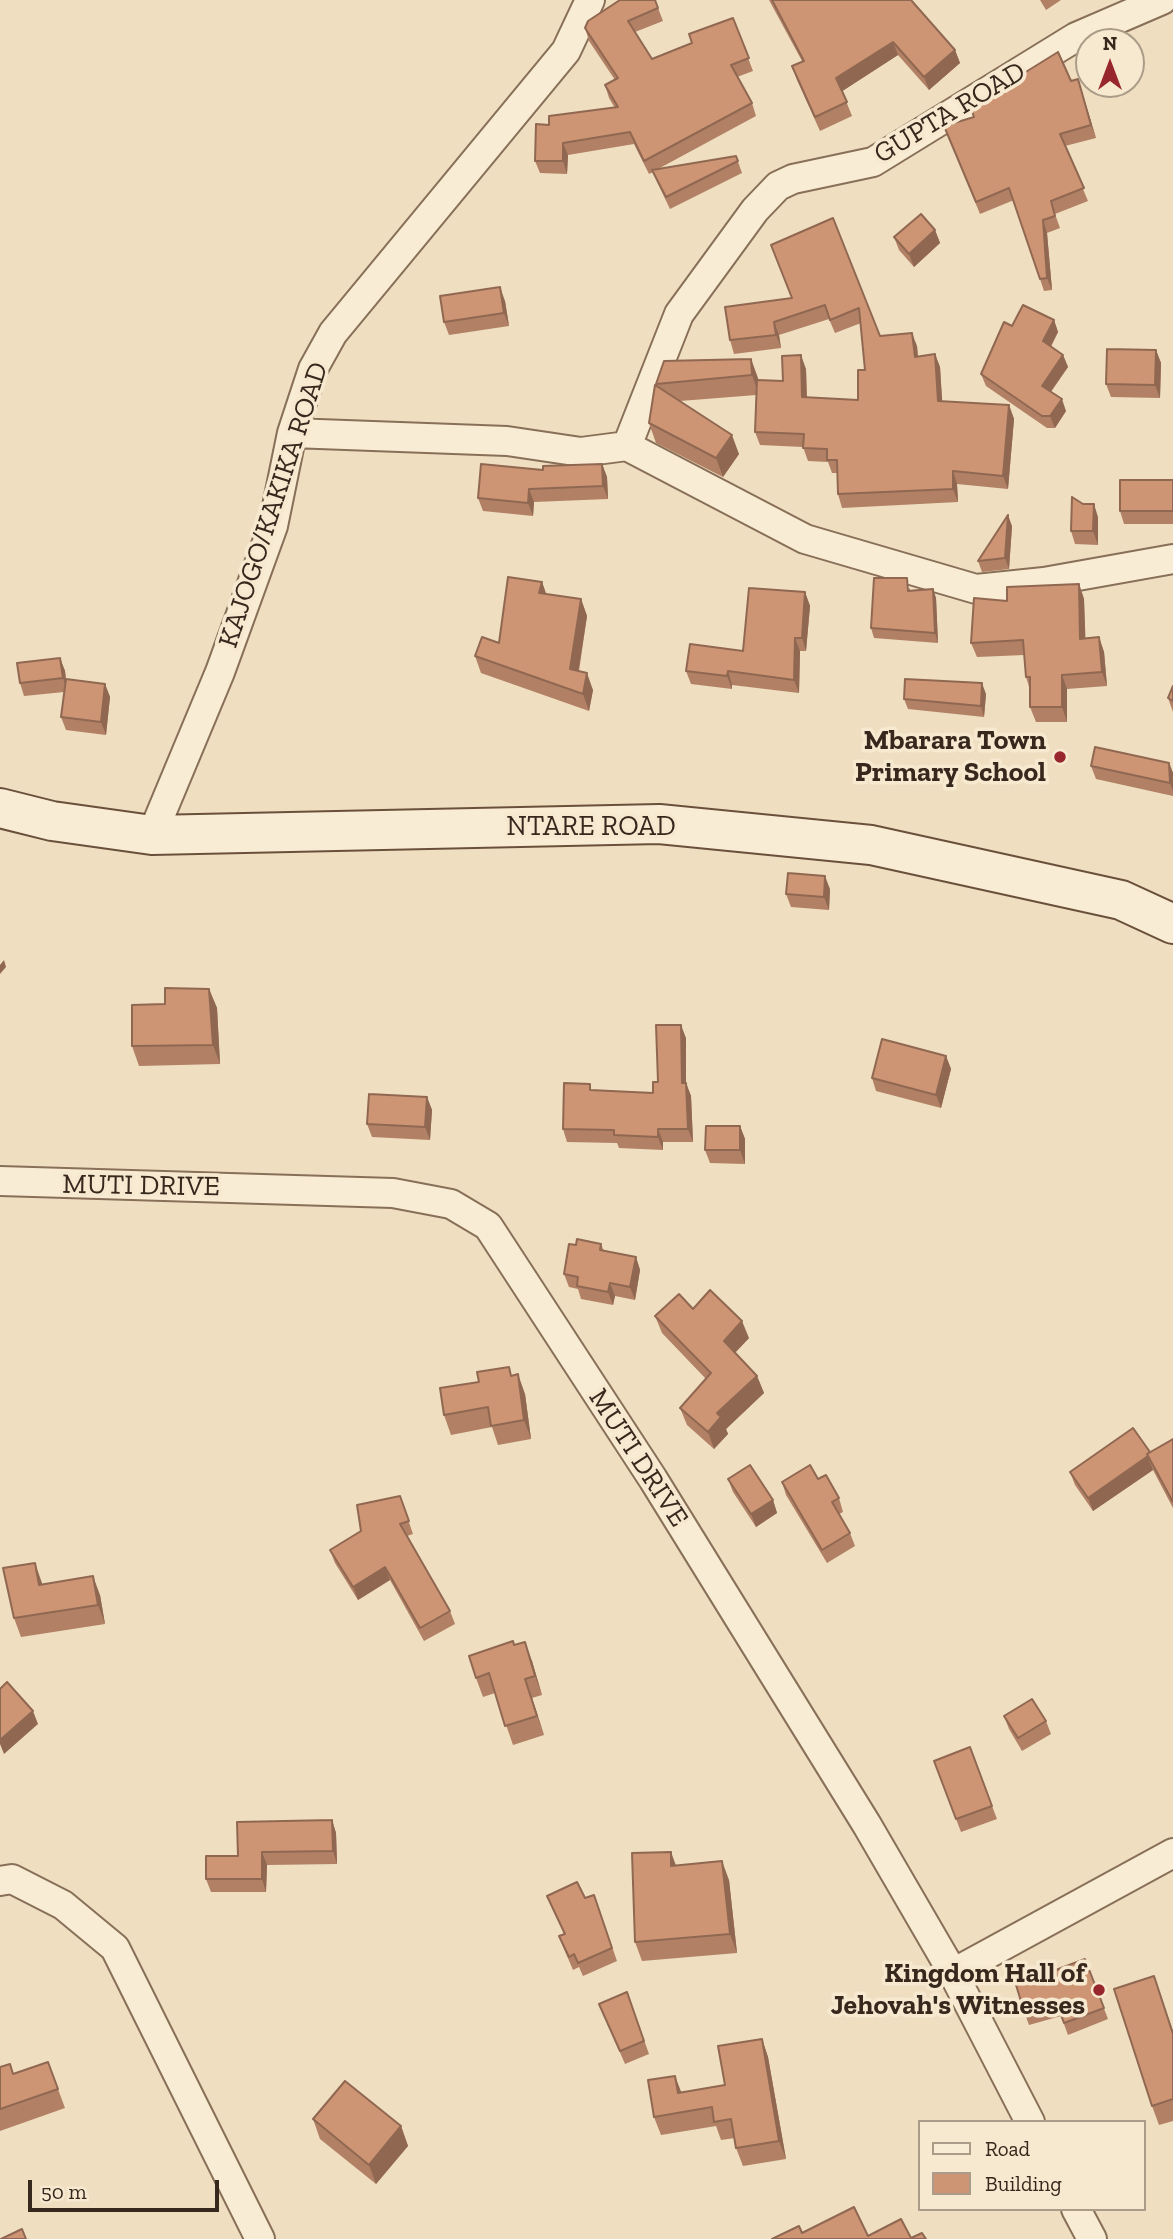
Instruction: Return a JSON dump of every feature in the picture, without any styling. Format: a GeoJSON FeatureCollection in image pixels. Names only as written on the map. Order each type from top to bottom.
{"type":"FeatureCollection","features":[{"type":"Feature","properties":{"kind":"main road","name":"NTARE ROAD"},"geometry":{"type":"LineString","coordinates":[[0,808],[52,821],[152,835],[659,824],[871,845],[1121,900],[1173,924]]}},
{"type":"Feature","properties":{"kind":"street","name":"KAJOGO/KAKIKA ROAD"},"geometry":{"type":"LineString","coordinates":[[152,835],[219,672],[273,526],[292,433],[313,369],[333,333],[566,51],[590,0]]}},
{"type":"Feature","properties":{"kind":"street","name":"GUPTA ROAD"},"geometry":{"type":"LineString","coordinates":[[627,446],[679,314],[755,210],[778,186],[793,179],[873,162],[1076,37],[1162,0]]}},
{"type":"Feature","properties":{"kind":"street"},"geometry":{"type":"LineString","coordinates":[[292,433],[507,441],[580,452],[627,446],[806,539],[976,589],[1044,582],[1173,559]]}},
{"type":"Feature","properties":{"kind":"street","name":"MUTI DRIVE"},"geometry":{"type":"LineString","coordinates":[[0,1181],[393,1193],[451,1204],[488,1226],[653,1479],[867,1825],[953,1973],[1029,2120]]}},
{"type":"Feature","properties":{"kind":"street"},"geometry":{"type":"LineString","coordinates":[[953,1973],[1173,1853]]}},
{"type":"Feature","properties":{"kind":"street"},"geometry":{"type":"LineString","coordinates":[[4,1873],[64,1905],[115,1948],[260,2239]]}},
{"type":"Feature","properties":{"kind":"street"},"geometry":{"type":"LineString","coordinates":[[1077,2211],[1092,2239]]}},
{"type":"Feature","properties":{"kind":"building"},"geometry":{"type":"Polygon","coordinates":[[[620,0],[655,0],[658,8],[628,21],[652,59],[692,43],[689,34],[733,18],[749,58],[731,65],[752,103],[644,161],[630,132],[563,143],[563,161],[535,161],[536,124],[549,125],[549,116],[618,107],[605,85],[618,78],[585,28],[588,21],[620,0]]]}},
{"type":"Feature","properties":{"kind":"building"},"geometry":{"type":"Polygon","coordinates":[[[772,0],[911,0],[955,50],[924,77],[893,42],[836,78],[847,102],[815,117],[792,66],[804,61],[772,0]]]}},
{"type":"Feature","properties":{"kind":"building"},"geometry":{"type":"Polygon","coordinates":[[[1058,52],[1071,81],[1075,80],[1075,98],[1083,98],[1091,125],[1060,134],[1084,188],[1051,201],[1055,216],[1043,220],[1047,278],[1040,279],[1009,188],[976,202],[944,126],[974,117],[970,107],[1009,86],[1008,83],[1058,52]]]}},
{"type":"Feature","properties":{"kind":"building"},"geometry":{"type":"Polygon","coordinates":[[[736,156],[738,161],[666,197],[652,170],[736,156]]]}},
{"type":"Feature","properties":{"kind":"building"},"geometry":{"type":"Polygon","coordinates":[[[921,214],[935,230],[909,254],[894,237],[921,214]]]}},
{"type":"Feature","properties":{"kind":"building"},"geometry":{"type":"Polygon","coordinates":[[[833,218],[880,336],[912,333],[915,357],[935,354],[938,401],[1009,405],[1003,476],[953,471],[953,489],[838,494],[837,460],[827,460],[827,449],[803,448],[804,434],[755,432],[757,380],[783,381],[782,356],[801,355],[802,397],[858,400],[858,370],[865,370],[859,308],[830,320],[825,305],[774,322],[776,335],[730,340],[725,307],[792,298],[771,245],[833,218]]]}},
{"type":"Feature","properties":{"kind":"building"},"geometry":{"type":"Polygon","coordinates":[[[500,287],[504,313],[444,322],[440,296],[500,287]]]}},
{"type":"Feature","properties":{"kind":"building"},"geometry":{"type":"Polygon","coordinates":[[[1023,305],[1054,320],[1043,341],[1063,355],[1042,386],[1062,399],[1050,416],[1042,416],[981,374],[1004,322],[1012,326],[1023,305]]]}},
{"type":"Feature","properties":{"kind":"building"},"geometry":{"type":"Polygon","coordinates":[[[1107,349],[1156,350],[1155,385],[1106,384],[1107,349]]]}},
{"type":"Feature","properties":{"kind":"building"},"geometry":{"type":"Polygon","coordinates":[[[751,359],[752,375],[656,384],[664,361],[751,359]]]}},
{"type":"Feature","properties":{"kind":"building"},"geometry":{"type":"Polygon","coordinates":[[[655,385],[732,435],[716,458],[649,423],[655,385]]]}},
{"type":"Feature","properties":{"kind":"building"},"geometry":{"type":"Polygon","coordinates":[[[481,464],[543,470],[543,466],[602,464],[603,486],[529,489],[528,503],[478,498],[481,464]]]}},
{"type":"Feature","properties":{"kind":"building"},"geometry":{"type":"Polygon","coordinates":[[[1120,480],[1173,480],[1173,511],[1120,511],[1120,480]]]}},
{"type":"Feature","properties":{"kind":"building"},"geometry":{"type":"Polygon","coordinates":[[[1072,497],[1083,504],[1094,504],[1093,531],[1071,531],[1072,497]]]}},
{"type":"Feature","properties":{"kind":"building"},"geometry":{"type":"Polygon","coordinates":[[[1008,515],[1005,558],[978,561],[1008,515]]]}},
{"type":"Feature","properties":{"kind":"building"},"geometry":{"type":"Polygon","coordinates":[[[508,577],[542,582],[539,593],[581,599],[570,669],[587,673],[583,694],[475,656],[482,637],[499,643],[508,577]]]}},
{"type":"Feature","properties":{"kind":"building"},"geometry":{"type":"Polygon","coordinates":[[[874,578],[907,578],[908,591],[933,589],[935,633],[871,628],[874,578]]]}},
{"type":"Feature","properties":{"kind":"building"},"geometry":{"type":"Polygon","coordinates":[[[1079,584],[1080,639],[1099,637],[1102,672],[1062,675],[1062,707],[1030,707],[1030,677],[1026,677],[1023,640],[971,643],[974,598],[1007,601],[1007,587],[1079,584]]]}},
{"type":"Feature","properties":{"kind":"building"},"geometry":{"type":"Polygon","coordinates":[[[749,588],[805,592],[802,638],[795,638],[794,680],[728,671],[727,676],[686,671],[690,644],[743,651],[749,588]]]}},
{"type":"Feature","properties":{"kind":"building"},"geometry":{"type":"Polygon","coordinates":[[[60,658],[63,678],[20,683],[17,663],[60,658]]]}},
{"type":"Feature","properties":{"kind":"building"},"geometry":{"type":"Polygon","coordinates":[[[66,679],[105,684],[101,722],[61,717],[66,679]]]}},
{"type":"Feature","properties":{"kind":"building"},"geometry":{"type":"Polygon","coordinates":[[[905,679],[982,683],[981,706],[904,699],[905,679]]]}},
{"type":"Feature","properties":{"kind":"building"},"geometry":{"type":"Polygon","coordinates":[[[1173,686],[1173,701],[1168,698],[1173,686]]]}},
{"type":"Feature","properties":{"kind":"building"},"geometry":{"type":"Polygon","coordinates":[[[1095,747],[1169,763],[1170,783],[1091,766],[1095,747]]]}},
{"type":"Feature","properties":{"kind":"building"},"geometry":{"type":"Polygon","coordinates":[[[788,873],[825,876],[824,897],[786,894],[788,873]]]}},
{"type":"Feature","properties":{"kind":"building"},"geometry":{"type":"Polygon","coordinates":[[[165,988],[209,989],[213,1045],[132,1046],[132,1005],[165,1004],[165,988]]]}},
{"type":"Feature","properties":{"kind":"building"},"geometry":{"type":"Polygon","coordinates":[[[656,1025],[681,1025],[682,1083],[686,1083],[688,1129],[658,1129],[658,1137],[614,1135],[614,1130],[563,1129],[564,1083],[590,1084],[590,1090],[653,1093],[653,1082],[658,1082],[656,1025]]]}},
{"type":"Feature","properties":{"kind":"building"},"geometry":{"type":"Polygon","coordinates":[[[882,1039],[946,1056],[936,1095],[872,1078],[882,1039]]]}},
{"type":"Feature","properties":{"kind":"building"},"geometry":{"type":"Polygon","coordinates":[[[369,1094],[427,1097],[425,1127],[367,1124],[369,1094]]]}},
{"type":"Feature","properties":{"kind":"building"},"geometry":{"type":"Polygon","coordinates":[[[706,1126],[740,1126],[740,1150],[705,1150],[706,1126]]]}},
{"type":"Feature","properties":{"kind":"building"},"geometry":{"type":"Polygon","coordinates":[[[577,1239],[601,1244],[600,1250],[636,1257],[630,1287],[610,1283],[608,1292],[577,1286],[578,1277],[564,1274],[569,1244],[576,1245],[577,1239]]]}},
{"type":"Feature","properties":{"kind":"building"},"geometry":{"type":"Polygon","coordinates":[[[710,1290],[742,1321],[724,1341],[757,1376],[717,1413],[721,1417],[708,1432],[680,1408],[711,1373],[655,1316],[679,1294],[693,1309],[710,1290]]]}},
{"type":"Feature","properties":{"kind":"building"},"geometry":{"type":"Polygon","coordinates":[[[509,1367],[511,1376],[518,1374],[524,1420],[491,1426],[488,1407],[444,1415],[440,1388],[479,1382],[477,1372],[509,1367]]]}},
{"type":"Feature","properties":{"kind":"building"},"geometry":{"type":"Polygon","coordinates":[[[1133,1428],[1150,1452],[1148,1456],[1088,1498],[1070,1472],[1133,1428]]]}},
{"type":"Feature","properties":{"kind":"building"},"geometry":{"type":"Polygon","coordinates":[[[1173,1439],[1173,1502],[1147,1454],[1173,1439]]]}},
{"type":"Feature","properties":{"kind":"building"},"geometry":{"type":"Polygon","coordinates":[[[750,1465],[773,1500],[751,1514],[728,1479],[750,1465]]]}},
{"type":"Feature","properties":{"kind":"building"},"geometry":{"type":"Polygon","coordinates":[[[810,1465],[818,1479],[826,1475],[839,1498],[832,1502],[850,1533],[822,1550],[782,1482],[810,1465]]]}},
{"type":"Feature","properties":{"kind":"building"},"geometry":{"type":"Polygon","coordinates":[[[400,1496],[409,1521],[400,1524],[450,1611],[420,1628],[385,1567],[353,1587],[330,1550],[361,1531],[357,1505],[400,1496]]]}},
{"type":"Feature","properties":{"kind":"building"},"geometry":{"type":"Polygon","coordinates":[[[35,1563],[39,1585],[93,1576],[98,1605],[14,1618],[3,1568],[35,1563]]]}},
{"type":"Feature","properties":{"kind":"building"},"geometry":{"type":"Polygon","coordinates":[[[513,1641],[514,1645],[525,1642],[535,1676],[525,1679],[537,1716],[505,1726],[489,1673],[476,1678],[469,1656],[513,1641]]]}},
{"type":"Feature","properties":{"kind":"building"},"geometry":{"type":"Polygon","coordinates":[[[7,1682],[33,1711],[0,1740],[0,1689],[7,1682]]]}},
{"type":"Feature","properties":{"kind":"building"},"geometry":{"type":"Polygon","coordinates":[[[1032,1699],[1046,1721],[1018,1738],[1004,1716],[1032,1699]]]}},
{"type":"Feature","properties":{"kind":"building"},"geometry":{"type":"Polygon","coordinates":[[[970,1747],[992,1806],[956,1819],[934,1761],[970,1747]]]}},
{"type":"Feature","properties":{"kind":"building"},"geometry":{"type":"Polygon","coordinates":[[[332,1820],[333,1851],[262,1852],[262,1879],[206,1879],[206,1856],[238,1856],[237,1822],[332,1820]]]}},
{"type":"Feature","properties":{"kind":"building"},"geometry":{"type":"Polygon","coordinates":[[[671,1852],[671,1866],[722,1861],[730,1934],[635,1942],[632,1853],[671,1852]]]}},
{"type":"Feature","properties":{"kind":"building"},"geometry":{"type":"Polygon","coordinates":[[[577,1882],[585,1898],[594,1895],[612,1948],[578,1963],[574,1954],[569,1957],[559,1936],[565,1934],[547,1896],[577,1882]]]}},
{"type":"Feature","properties":{"kind":"building"},"geometry":{"type":"Polygon","coordinates":[[[1085,1959],[1104,2008],[1064,2023],[1057,2004],[1025,2014],[1016,1985],[1085,1959]]]}},
{"type":"Feature","properties":{"kind":"building"},"geometry":{"type":"Polygon","coordinates":[[[1154,1976],[1173,2034],[1173,2099],[1152,2106],[1114,1989],[1154,1976]]]}},
{"type":"Feature","properties":{"kind":"building"},"geometry":{"type":"Polygon","coordinates":[[[627,1992],[644,2041],[620,2051],[599,2004],[627,1992]]]}},
{"type":"Feature","properties":{"kind":"building"},"geometry":{"type":"Polygon","coordinates":[[[762,2039],[779,2141],[736,2148],[731,2119],[714,2122],[712,2107],[654,2117],[648,2080],[675,2076],[678,2093],[725,2085],[718,2046],[762,2039]]]}},
{"type":"Feature","properties":{"kind":"building"},"geometry":{"type":"Polygon","coordinates":[[[48,2062],[58,2089],[0,2109],[0,2067],[10,2064],[13,2074],[48,2062]]]}},
{"type":"Feature","properties":{"kind":"building"},"geometry":{"type":"Polygon","coordinates":[[[345,2081],[401,2126],[369,2165],[313,2119],[345,2081]]]}},
{"type":"Feature","properties":{"kind":"building"},"geometry":{"type":"Polygon","coordinates":[[[854,2207],[868,2236],[901,2219],[911,2238],[922,2233],[926,2239],[772,2239],[799,2226],[802,2233],[854,2207]]]}},
{"type":"Feature","properties":{"kind":"building"},"geometry":{"type":"Polygon","coordinates":[[[22,2229],[26,2239],[1,2239],[22,2229]]]}},
{"type":"Feature","properties":{"kind":"place","name":"Mbarara Town Primary School"},"geometry":{"type":"Point","coordinates":[1060,757]}},
{"type":"Feature","properties":{"kind":"place","name":"Kingdom Hall of Jehovah's Witnesses"},"geometry":{"type":"Point","coordinates":[1099,1990]}}]}
